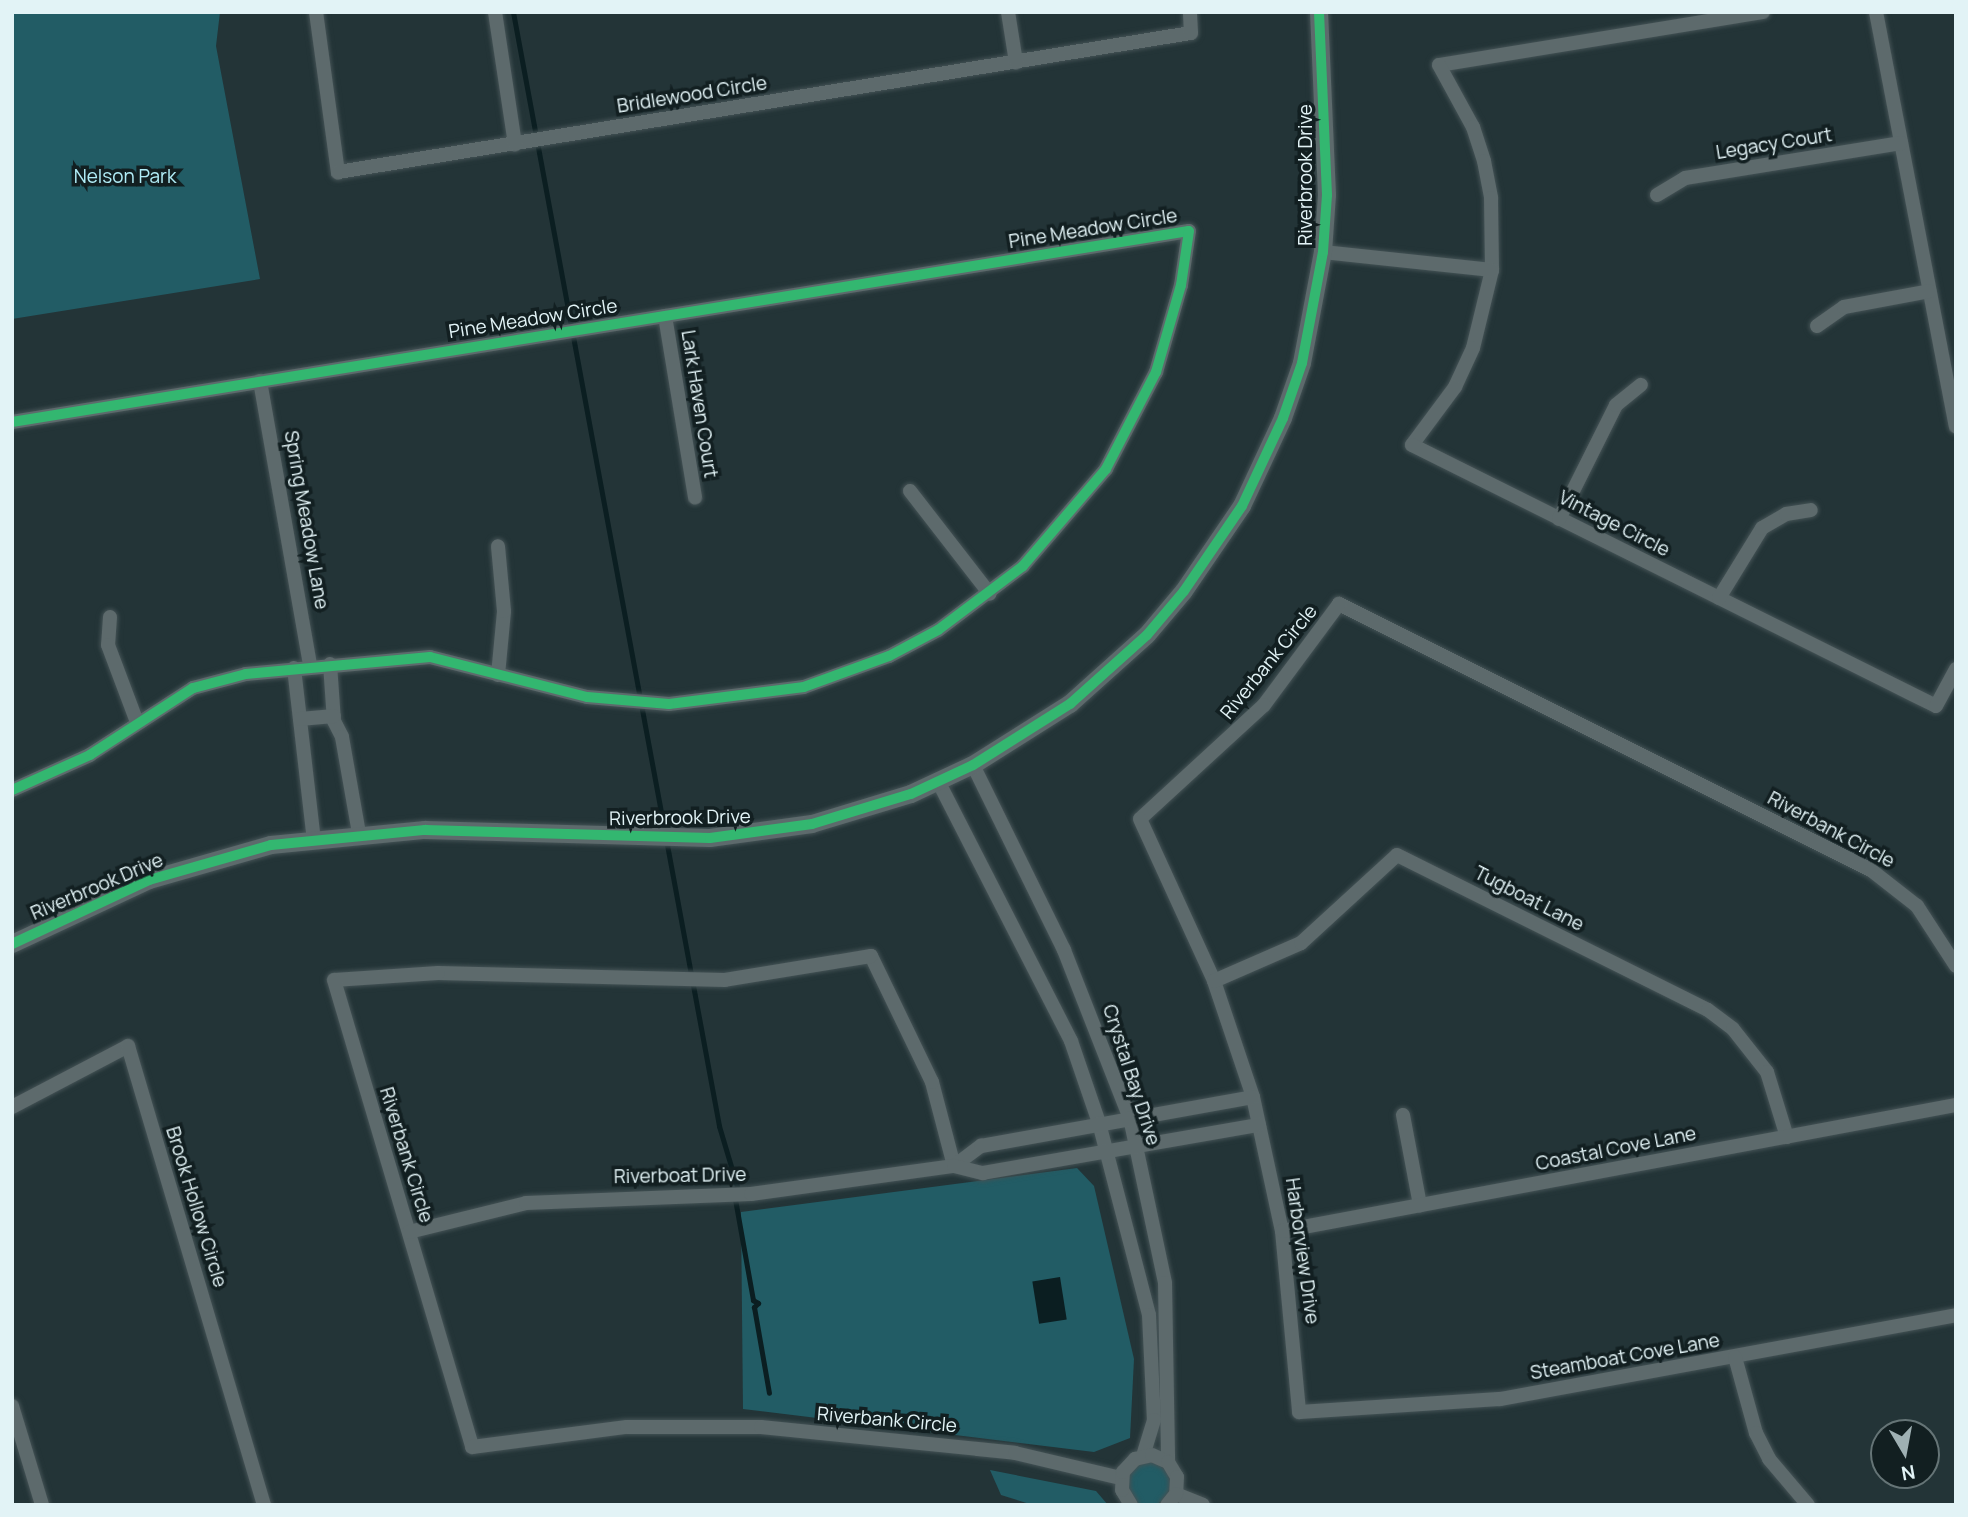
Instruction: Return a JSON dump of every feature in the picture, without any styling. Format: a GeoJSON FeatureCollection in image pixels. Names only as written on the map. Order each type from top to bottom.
{"type":"FeatureCollection","features":[{"type":"Feature","properties":{"kind":"street","name":"Bridlewood Circle"},"geometry":{"type":"LineString","coordinates":[[316,12],[338,172],[1191,33],[1190,12]]}},
{"type":"Feature","properties":{"kind":"street"},"geometry":{"type":"LineString","coordinates":[[495,12],[515,144]]}},
{"type":"Feature","properties":{"kind":"street"},"geometry":{"type":"LineString","coordinates":[[1008,12],[1016,62]]}},
{"type":"Feature","properties":{"kind":"street","name":"Riverbrook Drive"},"geometry":{"type":"LineString","coordinates":[[12,944],[149,880],[215,859],[314,839],[425,830],[710,838],[812,824],[938,781],[974,765],[1033,730],[1106,674],[1154,626],[1218,545],[1283,418],[1307,340],[1323,252],[1326,142],[1318,12]]}},
{"type":"Feature","properties":{"kind":"street","name":"Vintage Circle"},"geometry":{"type":"LineString","coordinates":[[1763,12],[1440,65],[1484,161],[1493,221],[1492,270],[1473,348],[1455,387],[1412,445],[1936,706],[1956,669]]}},
{"type":"Feature","properties":{"kind":"street"},"geometry":{"type":"LineString","coordinates":[[1876,12],[1956,426]]}},
{"type":"Feature","properties":{"kind":"street","name":"Legacy Court"},"geometry":{"type":"LineString","coordinates":[[1657,195],[1685,178],[1901,144]]}},
{"type":"Feature","properties":{"kind":"street","name":"Pine Meadow Circle"},"geometry":{"type":"LineString","coordinates":[[12,422],[1189,231],[1170,329],[1133,422],[1079,506],[990,594],[889,656],[759,696],[623,702],[430,657],[295,668],[193,688],[90,755],[12,790]]}},
{"type":"Feature","properties":{"kind":"street"},"geometry":{"type":"LineString","coordinates":[[1323,252],[1492,270]]}},
{"type":"Feature","properties":{"kind":"street"},"geometry":{"type":"LineString","coordinates":[[1817,326],[1844,307],[1930,291]]}},
{"type":"Feature","properties":{"kind":"street","name":"Lark Haven Court"},"geometry":{"type":"LineString","coordinates":[[665,316],[695,498]]}},
{"type":"Feature","properties":{"kind":"street","name":"Spring Meadow Lane"},"geometry":{"type":"LineString","coordinates":[[260,382],[310,666]]}},
{"type":"Feature","properties":{"kind":"street"},"geometry":{"type":"LineString","coordinates":[[1559,519],[1616,405],[1641,385]]}},
{"type":"Feature","properties":{"kind":"street"},"geometry":{"type":"LineString","coordinates":[[910,491],[990,594]]}},
{"type":"Feature","properties":{"kind":"street"},"geometry":{"type":"LineString","coordinates":[[1719,598],[1762,528],[1786,514],[1811,510]]}},
{"type":"Feature","properties":{"kind":"street"},"geometry":{"type":"LineString","coordinates":[[498,546],[504,611],[498,675]]}},
{"type":"Feature","properties":{"kind":"street","name":"Riverbank Circle"},"geometry":{"type":"LineString","coordinates":[[1253,1097],[1214,981],[1140,819],[1264,705],[1339,604],[1871,870],[1917,906],[1956,966]]}},
{"type":"Feature","properties":{"kind":"street"},"geometry":{"type":"LineString","coordinates":[[110,617],[108,645],[137,722]]}},
{"type":"Feature","properties":{"kind":"street"},"geometry":{"type":"LineString","coordinates":[[330,664],[334,716],[359,834]]}},
{"type":"Feature","properties":{"kind":"street"},"geometry":{"type":"LineString","coordinates":[[295,668],[314,839]]}},
{"type":"Feature","properties":{"kind":"street"},"geometry":{"type":"LineString","coordinates":[[300,719],[334,716]]}},
{"type":"Feature","properties":{"kind":"street","name":"Crystal Bay Drive"},"geometry":{"type":"LineString","coordinates":[[974,765],[1064,950],[1130,1118],[1166,1283],[1168,1462],[1177,1477],[1171,1500]]}},
{"type":"Feature","properties":{"kind":"street"},"geometry":{"type":"LineString","coordinates":[[938,781],[1071,1041],[1099,1123],[1150,1326],[1154,1420],[1143,1455],[1128,1465],[1121,1478],[1131,1505]]}},
{"type":"Feature","properties":{"kind":"street","name":"Tugboat Lane"},"geometry":{"type":"LineString","coordinates":[[1214,981],[1301,943],[1397,855],[1708,1010],[1733,1029],[1767,1072],[1787,1137]]}},
{"type":"Feature","properties":{"kind":"street","name":"Riverbank Circle"},"geometry":{"type":"LineString","coordinates":[[954,1166],[932,1082],[871,956],[726,980],[438,973],[334,980],[472,1447],[627,1427],[761,1427],[1015,1453],[1121,1478]]}},
{"type":"Feature","properties":{"kind":"street","name":"Brook Hollow Circle"},"geometry":{"type":"LineString","coordinates":[[12,1107],[128,1046],[264,1505]]}},
{"type":"Feature","properties":{"kind":"street"},"geometry":{"type":"LineString","coordinates":[[954,1166],[981,1146],[1253,1097]]}},
{"type":"Feature","properties":{"kind":"street","name":"Harborview Drive"},"geometry":{"type":"LineString","coordinates":[[1253,1097],[1282,1231],[1299,1412]]}},
{"type":"Feature","properties":{"kind":"street","name":"Coastal Cove Lane"},"geometry":{"type":"LineString","coordinates":[[1282,1231],[1956,1105]]}},
{"type":"Feature","properties":{"kind":"street"},"geometry":{"type":"LineString","coordinates":[[1403,1115],[1420,1205]]}},
{"type":"Feature","properties":{"kind":"street"},"geometry":{"type":"LineString","coordinates":[[954,1166],[983,1173],[1259,1125]]}},
{"type":"Feature","properties":{"kind":"street","name":"Riverboat Drive"},"geometry":{"type":"LineString","coordinates":[[409,1232],[526,1203],[751,1194],[954,1166]]}},
{"type":"Feature","properties":{"kind":"street","name":"Steamboat Cove Lane"},"geometry":{"type":"LineString","coordinates":[[1299,1412],[1500,1399],[1956,1315]]}},
{"type":"Feature","properties":{"kind":"street"},"geometry":{"type":"LineString","coordinates":[[1735,1357],[1756,1433],[1769,1459],[1808,1505]]}},
{"type":"Feature","properties":{"kind":"street"},"geometry":{"type":"LineString","coordinates":[[12,1406],[41,1505]]}},
{"type":"Feature","properties":{"kind":"street"},"geometry":{"type":"LineString","coordinates":[[1143,1455],[1168,1462]]}},
{"type":"Feature","properties":{"kind":"street"},"geometry":{"type":"LineString","coordinates":[[1171,1500],[1203,1505]]}},
{"type":"Feature","properties":{"kind":"green space","name":"Nelson Park"},"geometry":{"type":"Polygon","coordinates":[[[12,12],[220,12],[216,46],[260,279],[12,319],[12,12]]]}},
{"type":"Feature","properties":{"kind":"green space"},"geometry":{"type":"Polygon","coordinates":[[[1077,1168],[1094,1186],[1134,1359],[1130,1438],[1094,1452],[743,1409],[741,1212],[1077,1168]]]}},
{"type":"Feature","properties":{"kind":"green space"},"geometry":{"type":"Polygon","coordinates":[[[1148,1462],[1157,1463],[1164,1468],[1169,1475],[1169,1493],[1164,1500],[1157,1505],[1148,1506],[1139,1505],[1132,1500],[1127,1493],[1126,1484],[1127,1475],[1132,1468],[1139,1463],[1148,1462]]]}},
{"type":"Feature","properties":{"kind":"green space"},"geometry":{"type":"Polygon","coordinates":[[[990,1470],[1096,1491],[1108,1505],[1033,1505],[1001,1495],[990,1470]]]}},
{"type":"Feature","properties":{"kind":"shaded area"},"geometry":{"type":"Polygon","coordinates":[[[1060,1277],[1067,1319],[1039,1324],[1032,1281],[1060,1277]]]}},
{"type":"Feature","properties":{"kind":"waterway"},"geometry":{"type":"LineString","coordinates":[[513,12],[719,1126],[739,1193],[735,1199],[753,1300],[758,1303],[754,1307],[769,1393]]}},
{"type":"Feature","properties":{"kind":"cycle path"},"geometry":{"type":"LineString","coordinates":[[12,944],[149,880],[271,845],[425,830],[710,838],[812,824],[911,794],[973,765],[1070,704],[1147,635],[1184,591],[1242,506],[1283,418],[1302,363],[1323,252],[1327,195],[1319,12]]}},
{"type":"Feature","properties":{"kind":"cycle path"},"geometry":{"type":"LineString","coordinates":[[12,422],[1189,231],[1181,285],[1156,372],[1106,469],[1023,566],[938,630],[889,656],[804,687],[669,704],[587,697],[430,657],[246,674],[193,688],[90,755],[12,790]]}}]}
